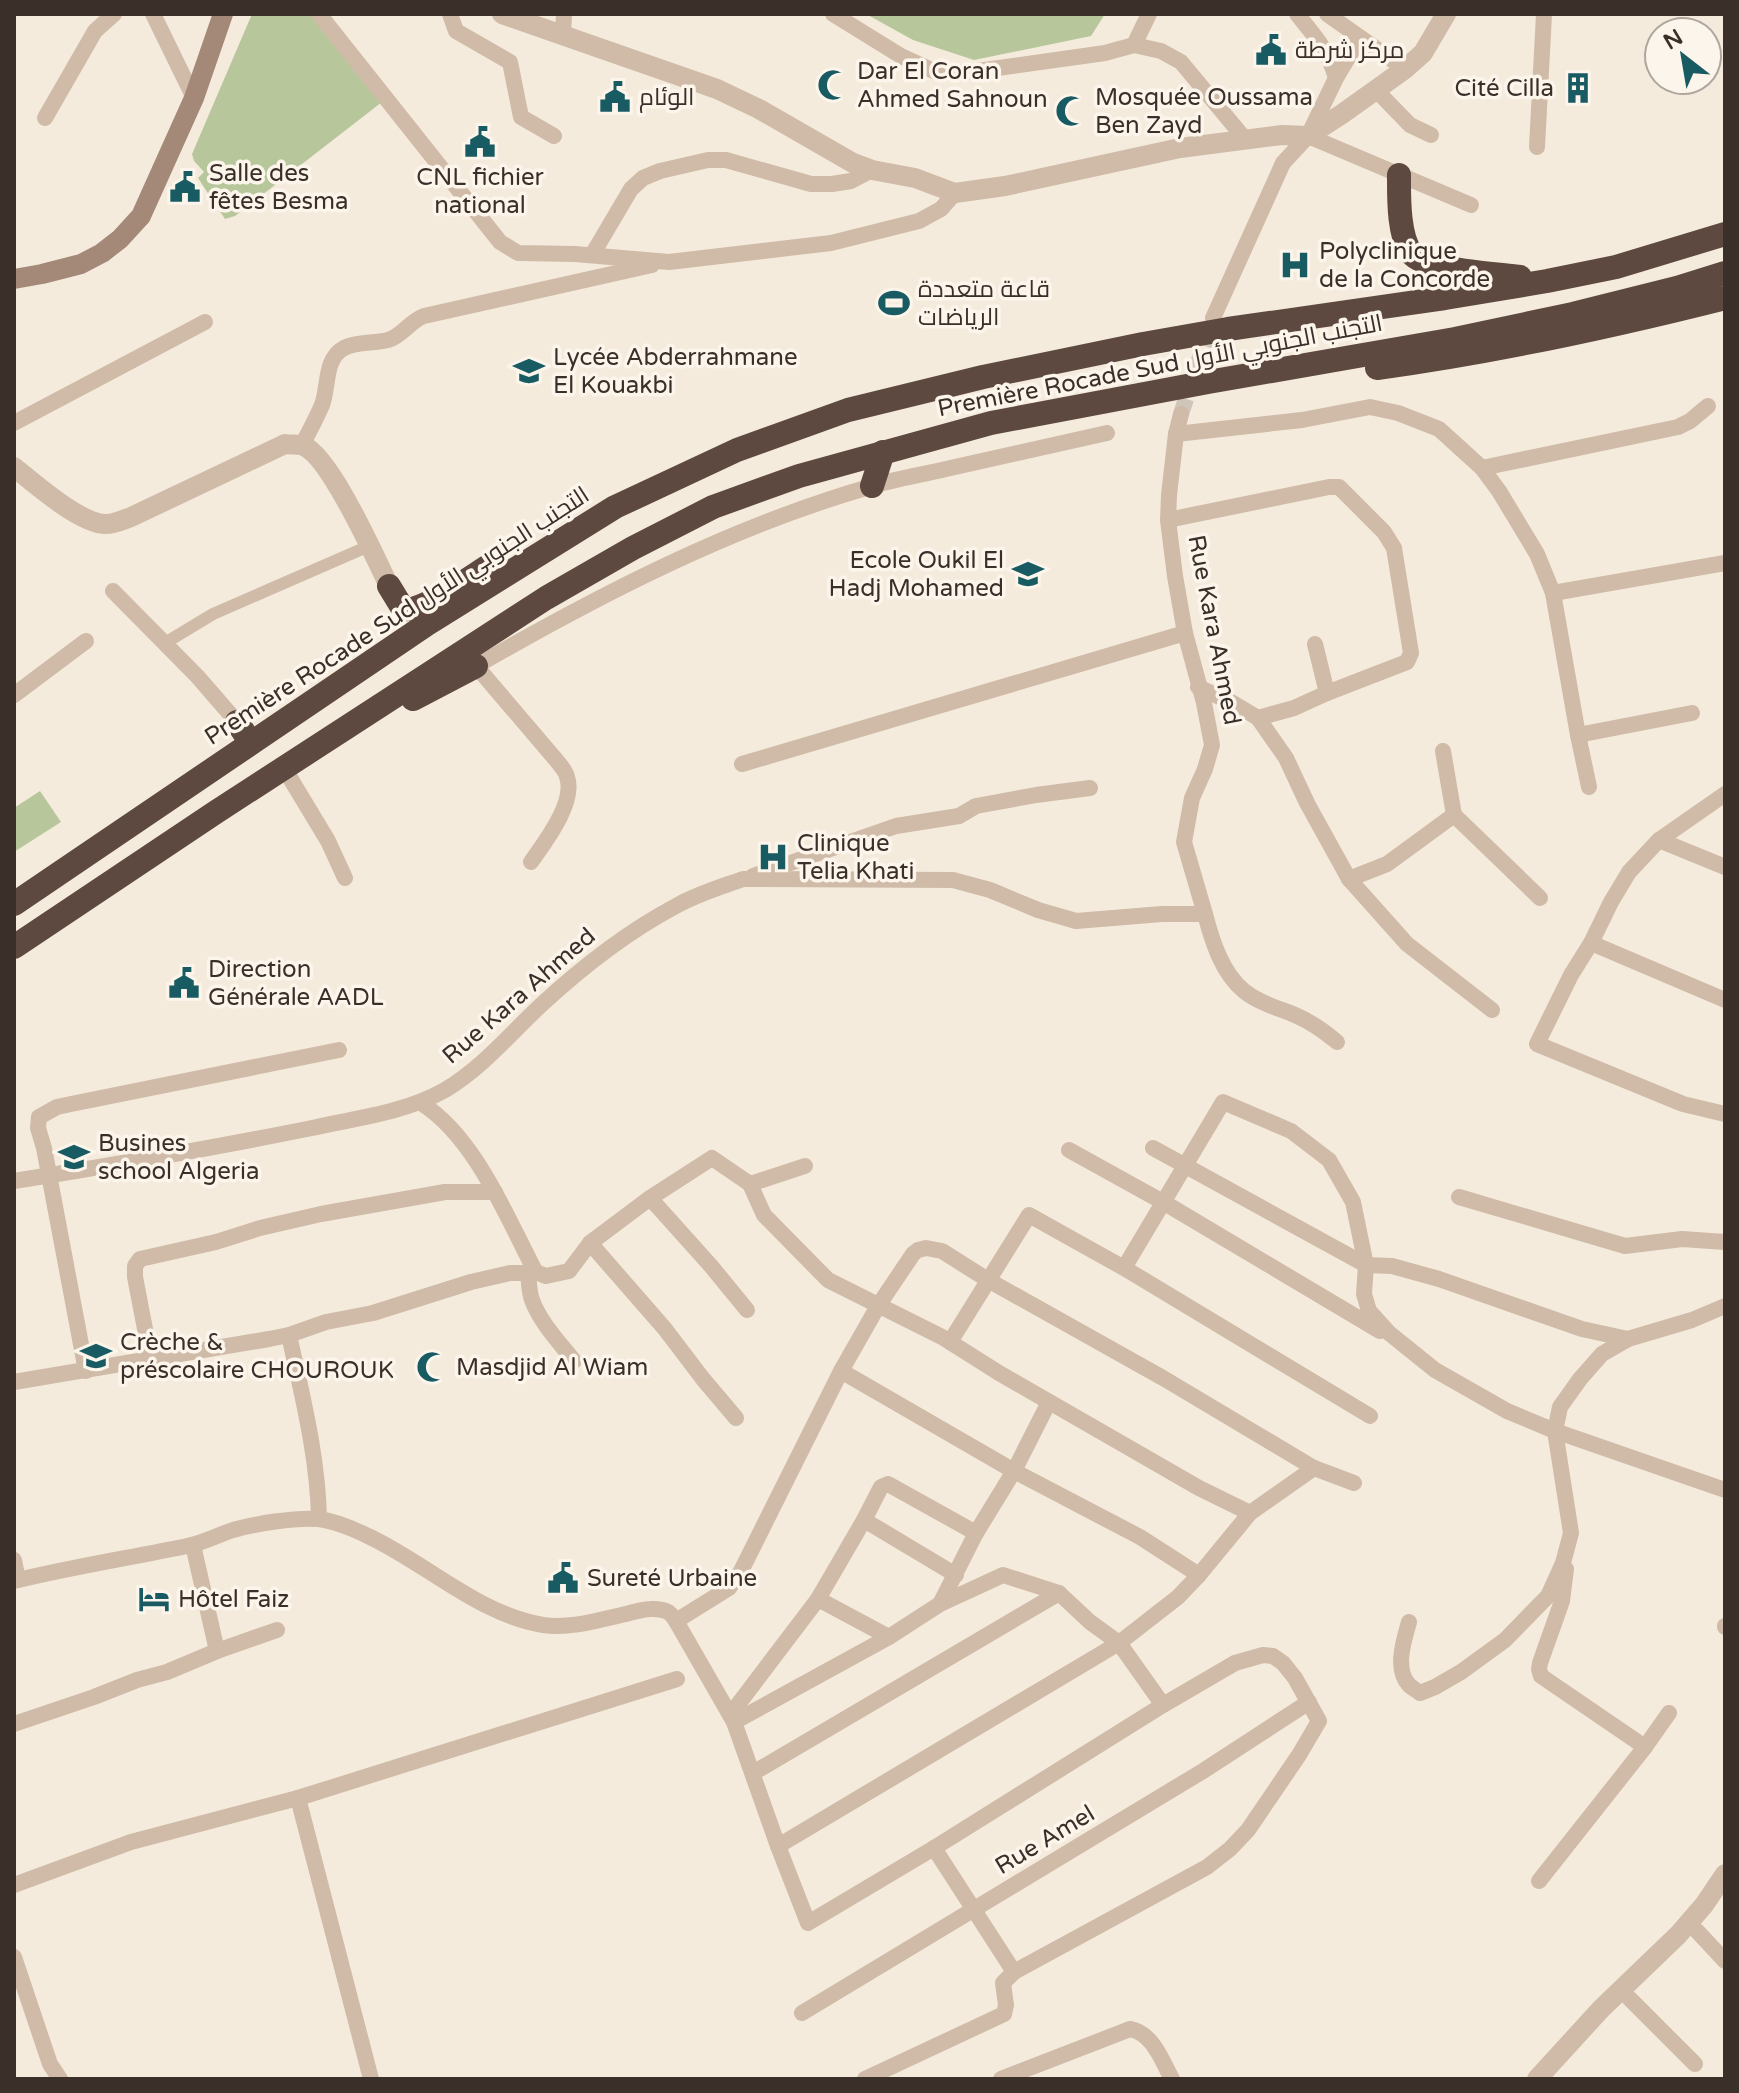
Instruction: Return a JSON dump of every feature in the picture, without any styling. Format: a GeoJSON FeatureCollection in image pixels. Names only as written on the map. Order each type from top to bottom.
{"type":"FeatureCollection","features":[{"type":"Feature","properties":{"kind":"highway"},"geometry":{"type":"LineString","coordinates":[[1399,175],[1398,205],[1405,239],[1410,253],[1419,261],[1547,281]]}},
{"type":"Feature","properties":{"kind":"highway"},"geometry":{"type":"LineString","coordinates":[[1616,267],[1725,221]]}},
{"type":"Feature","properties":{"kind":"highway","name":"Première Rocade Sud التجنب الجنوبي الأول"},"geometry":{"type":"LineString","coordinates":[[14,904],[427,624],[615,507],[737,450],[848,410],[983,377],[1228,329],[1547,281],[1616,267],[1725,234]]}},
{"type":"Feature","properties":{"kind":"highway","name":"Première Rocade Sud التجنب الجنوبي الأول"},"geometry":{"type":"LineString","coordinates":[[14,947],[482,638],[633,548],[713,507],[799,476],[991,423],[1470,336],[1588,310],[1725,273]]}},
{"type":"Feature","properties":{"kind":"highway"},"geometry":{"type":"LineString","coordinates":[[1208,382],[1330,375],[1417,363],[1617,325],[1725,298]]}},
{"type":"Feature","properties":{"kind":"highway"},"geometry":{"type":"LineString","coordinates":[[872,486],[883,452]]}},
{"type":"Feature","properties":{"kind":"highway"},"geometry":{"type":"LineString","coordinates":[[389,586],[403,609],[410,611],[424,606],[524,544],[548,534],[579,529]]}},
{"type":"Feature","properties":{"kind":"highway"},"geometry":{"type":"LineString","coordinates":[[290,765],[476,666]]}},
{"type":"Feature","properties":{"kind":"highway"},"geometry":{"type":"LineString","coordinates":[[237,722],[251,743]]}},
{"type":"Feature","properties":{"kind":"main road"},"geometry":{"type":"LineString","coordinates":[[14,279],[81,264],[120,239],[141,216],[194,98],[223,14]]}},
{"type":"Feature","properties":{"kind":"street"},"geometry":{"type":"LineString","coordinates":[[45,118],[95,31],[114,14]]}},
{"type":"Feature","properties":{"kind":"street"},"geometry":{"type":"LineString","coordinates":[[154,14],[194,98]]}},
{"type":"Feature","properties":{"kind":"street"},"geometry":{"type":"LineString","coordinates":[[319,14],[500,242],[518,253],[592,255],[669,262]]}},
{"type":"Feature","properties":{"kind":"street"},"geometry":{"type":"LineString","coordinates":[[450,14],[456,31],[510,62],[521,117],[554,136]]}},
{"type":"Feature","properties":{"kind":"street"},"geometry":{"type":"LineString","coordinates":[[502,14],[717,89],[759,109],[853,163],[915,178],[955,193],[1005,186],[1180,148],[1282,135],[1308,136],[1471,205]]}},
{"type":"Feature","properties":{"kind":"street"},"geometry":{"type":"LineString","coordinates":[[563,35],[564,14]]}},
{"type":"Feature","properties":{"kind":"street"},"geometry":{"type":"LineString","coordinates":[[833,14],[901,56],[938,73],[970,72],[1090,55],[1134,45],[1161,51],[1181,62],[1245,139]]}},
{"type":"Feature","properties":{"kind":"street"},"geometry":{"type":"LineString","coordinates":[[1134,45],[1149,14]]}},
{"type":"Feature","properties":{"kind":"street"},"geometry":{"type":"LineString","coordinates":[[1297,14],[1325,49],[1336,78]]}},
{"type":"Feature","properties":{"kind":"street"},"geometry":{"type":"LineString","coordinates":[[1327,14],[1405,69]]}},
{"type":"Feature","properties":{"kind":"street"},"geometry":{"type":"LineString","coordinates":[[1213,318],[1283,163],[1308,136],[1376,90],[1423,53],[1446,14]]}},
{"type":"Feature","properties":{"kind":"street"},"geometry":{"type":"LineString","coordinates":[[1537,147],[1544,14]]}},
{"type":"Feature","properties":{"kind":"street"},"geometry":{"type":"LineString","coordinates":[[1308,136],[1336,78],[1360,38]]}},
{"type":"Feature","properties":{"kind":"street"},"geometry":{"type":"LineString","coordinates":[[1376,90],[1410,125],[1431,135]]}},
{"type":"Feature","properties":{"kind":"street"},"geometry":{"type":"LineString","coordinates":[[592,255],[631,189],[643,178],[660,171],[708,160],[726,160],[811,184],[832,184],[851,181],[872,170]]}},
{"type":"Feature","properties":{"kind":"street"},"geometry":{"type":"LineString","coordinates":[[302,445],[327,390],[333,358],[342,349],[355,344],[389,340],[415,319],[669,262],[831,243],[919,221],[941,209],[955,193]]}},
{"type":"Feature","properties":{"kind":"street"},"geometry":{"type":"LineString","coordinates":[[14,423],[205,322]]}},
{"type":"Feature","properties":{"kind":"street"},"geometry":{"type":"LineString","coordinates":[[1482,468],[1678,427],[1708,406]]}},
{"type":"Feature","properties":{"kind":"street"},"geometry":{"type":"LineString","coordinates":[[1176,434],[1302,420],[1370,407],[1398,413],[1439,429],[1482,468],[1537,554],[1553,593],[1589,787]]}},
{"type":"Feature","properties":{"kind":"street","name":"Rue Kara Ahmed"},"geometry":{"type":"LineString","coordinates":[[14,1181],[245,1142],[421,1103],[472,1071],[571,978],[626,937],[676,905],[743,879],[953,880],[1076,921],[1149,914],[1205,914],[1184,842],[1192,798],[1212,745],[1185,633],[1168,520],[1176,434],[1181,414]]}},
{"type":"Feature","properties":{"kind":"street"},"geometry":{"type":"LineString","coordinates":[[531,862],[564,808],[569,791],[567,776],[476,666],[580,608],[678,560],[799,510],[872,486],[1107,433]]}},
{"type":"Feature","properties":{"kind":"street"},"geometry":{"type":"LineString","coordinates":[[14,467],[64,506],[106,524],[131,517],[285,444],[302,445],[315,454],[340,489],[389,586]]}},
{"type":"Feature","properties":{"kind":"street"},"geometry":{"type":"LineString","coordinates":[[1168,520],[1339,487],[1384,532],[1394,548],[1411,653],[1407,662],[1294,708],[1258,718]]}},
{"type":"Feature","properties":{"kind":"street"},"geometry":{"type":"LineString","coordinates":[[165,643],[213,614],[369,546]]}},
{"type":"Feature","properties":{"kind":"street"},"geometry":{"type":"LineString","coordinates":[[1553,593],[1725,563]]}},
{"type":"Feature","properties":{"kind":"street"},"geometry":{"type":"LineString","coordinates":[[113,591],[197,676],[237,722]]}},
{"type":"Feature","properties":{"kind":"street"},"geometry":{"type":"LineString","coordinates":[[742,764],[1185,633]]}},
{"type":"Feature","properties":{"kind":"street"},"geometry":{"type":"LineString","coordinates":[[14,695],[86,641]]}},
{"type":"Feature","properties":{"kind":"street"},"geometry":{"type":"LineString","coordinates":[[1315,644],[1327,693]]}},
{"type":"Feature","properties":{"kind":"street"},"geometry":{"type":"LineString","coordinates":[[1198,687],[1258,718],[1286,758],[1349,879],[1407,944],[1492,1010]]}},
{"type":"Feature","properties":{"kind":"street"},"geometry":{"type":"LineString","coordinates":[[1578,735],[1692,713]]}},
{"type":"Feature","properties":{"kind":"street"},"geometry":{"type":"LineString","coordinates":[[1443,751],[1454,815],[1540,898]]}},
{"type":"Feature","properties":{"kind":"street"},"geometry":{"type":"LineString","coordinates":[[290,765],[345,878]]}},
{"type":"Feature","properties":{"kind":"street"},"geometry":{"type":"LineString","coordinates":[[743,879],[896,826],[959,816],[976,806],[1090,788]]}},
{"type":"Feature","properties":{"kind":"street"},"geometry":{"type":"LineString","coordinates":[[1725,794],[1659,840],[1629,872],[1571,975],[1537,1044],[1683,1104],[1725,1114]]}},
{"type":"Feature","properties":{"kind":"street"},"geometry":{"type":"LineString","coordinates":[[1349,879],[1387,864],[1454,815]]}},
{"type":"Feature","properties":{"kind":"street"},"geometry":{"type":"LineString","coordinates":[[1659,840],[1725,867]]}},
{"type":"Feature","properties":{"kind":"street"},"geometry":{"type":"LineString","coordinates":[[1205,914],[1219,955],[1244,991],[1265,1004],[1318,1026],[1337,1042]]}},
{"type":"Feature","properties":{"kind":"street"},"geometry":{"type":"LineString","coordinates":[[1591,943],[1725,1000]]}},
{"type":"Feature","properties":{"kind":"street"},"geometry":{"type":"LineString","coordinates":[[86,1371],[37,1120],[50,1110],[339,1050]]}},
{"type":"Feature","properties":{"kind":"street"},"geometry":{"type":"LineString","coordinates":[[1124,1268],[1223,1102],[1291,1131],[1329,1160],[1353,1202],[1366,1265],[1364,1294],[1369,1311],[1389,1333],[1435,1370],[1507,1411],[1555,1431],[1725,1490]]}},
{"type":"Feature","properties":{"kind":"street"},"geometry":{"type":"LineString","coordinates":[[421,1103],[438,1113],[454,1131],[495,1192],[530,1259],[534,1269],[528,1273]]}},
{"type":"Feature","properties":{"kind":"street"},"geometry":{"type":"LineString","coordinates":[[1153,1148],[1366,1265],[1392,1266],[1427,1275],[1582,1329],[1628,1339]]}},
{"type":"Feature","properties":{"kind":"street"},"geometry":{"type":"LineString","coordinates":[[1069,1150],[1406,1346]]}},
{"type":"Feature","properties":{"kind":"street"},"geometry":{"type":"LineString","coordinates":[[14,1382],[289,1335],[326,1322],[373,1313],[510,1273],[546,1276],[569,1271],[590,1243],[650,1198],[712,1158],[750,1184],[764,1215],[828,1280],[950,1342],[1199,1488],[1250,1513]]}},
{"type":"Feature","properties":{"kind":"street"},"geometry":{"type":"LineString","coordinates":[[750,1184],[805,1166]]}},
{"type":"Feature","properties":{"kind":"street"},"geometry":{"type":"LineString","coordinates":[[151,1360],[135,1277],[135,1266],[140,1259],[321,1214],[445,1192],[495,1192]]}},
{"type":"Feature","properties":{"kind":"street"},"geometry":{"type":"LineString","coordinates":[[1459,1197],[1625,1246],[1682,1239],[1725,1242]]}},
{"type":"Feature","properties":{"kind":"street"},"geometry":{"type":"LineString","coordinates":[[650,1198],[747,1310]]}},
{"type":"Feature","properties":{"kind":"street"},"geometry":{"type":"LineString","coordinates":[[950,1342],[1029,1215],[1124,1268],[1370,1416]]}},
{"type":"Feature","properties":{"kind":"street"},"geometry":{"type":"LineString","coordinates":[[590,1243],[665,1329],[736,1418]]}},
{"type":"Feature","properties":{"kind":"street"},"geometry":{"type":"LineString","coordinates":[[676,1621],[729,1588],[740,1573],[841,1371],[878,1306],[900,1270],[918,1250],[926,1248],[942,1251],[1314,1468],[1354,1483]]}},
{"type":"Feature","properties":{"kind":"street"},"geometry":{"type":"LineString","coordinates":[[528,1273],[531,1298],[536,1309],[574,1361]]}},
{"type":"Feature","properties":{"kind":"street"},"geometry":{"type":"LineString","coordinates":[[1645,1747],[1541,1676],[1539,1669],[1562,1601],[1571,1533],[1555,1431],[1560,1407],[1602,1354],[1628,1339],[1692,1320],[1725,1306]]}},
{"type":"Feature","properties":{"kind":"street"},"geometry":{"type":"LineString","coordinates":[[289,1335],[316,1480],[319,1519]]}},
{"type":"Feature","properties":{"kind":"street"},"geometry":{"type":"LineString","coordinates":[[841,1371],[1014,1471],[1140,1537],[1199,1575]]}},
{"type":"Feature","properties":{"kind":"street"},"geometry":{"type":"LineString","coordinates":[[940,1604],[1049,1402]]}},
{"type":"Feature","properties":{"kind":"street"},"geometry":{"type":"LineString","coordinates":[[778,1846],[1119,1643],[1178,1597],[1250,1513],[1314,1468]]}},
{"type":"Feature","properties":{"kind":"street"},"geometry":{"type":"LineString","coordinates":[[732,1719],[818,1599],[881,1487],[888,1484],[976,1533]]}},
{"type":"Feature","properties":{"kind":"street"},"geometry":{"type":"LineString","coordinates":[[14,1560],[16,1580],[193,1545],[238,1529],[319,1519],[369,1536],[412,1559],[458,1590],[489,1606],[538,1624],[557,1627],[650,1609],[668,1612],[732,1719],[808,1923],[1235,1663],[1263,1655],[1273,1656],[1283,1663],[1319,1721],[1248,1830],[1230,1849],[1207,1867],[1014,1972],[1003,1983],[1004,2014],[865,2079]]}},
{"type":"Feature","properties":{"kind":"street"},"geometry":{"type":"LineString","coordinates":[[864,1520],[956,1575]]}},
{"type":"Feature","properties":{"kind":"street"},"geometry":{"type":"LineString","coordinates":[[1409,1622],[1402,1649],[1402,1669],[1407,1684],[1420,1693],[1461,1672],[1505,1640],[1548,1596],[1563,1563],[1571,1533]]}},
{"type":"Feature","properties":{"kind":"street"},"geometry":{"type":"LineString","coordinates":[[193,1545],[217,1651]]}},
{"type":"Feature","properties":{"kind":"street"},"geometry":{"type":"LineString","coordinates":[[732,1719],[889,1637],[940,1604],[1003,1575],[1059,1593],[1090,1622],[1119,1643],[1163,1705]]}},
{"type":"Feature","properties":{"kind":"street"},"geometry":{"type":"LineString","coordinates":[[753,1773],[1059,1593]]}},
{"type":"Feature","properties":{"kind":"street"},"geometry":{"type":"LineString","coordinates":[[818,1599],[889,1637]]}},
{"type":"Feature","properties":{"kind":"street"},"geometry":{"type":"LineString","coordinates":[[14,1724],[176,1669],[277,1630]]}},
{"type":"Feature","properties":{"kind":"street"},"geometry":{"type":"LineString","coordinates":[[14,1885],[131,1842],[298,1798],[677,1679]]}},
{"type":"Feature","properties":{"kind":"street","name":"Rue Amel"},"geometry":{"type":"LineString","coordinates":[[802,2013],[1203,1771],[1309,1702]]}},
{"type":"Feature","properties":{"kind":"street"},"geometry":{"type":"LineString","coordinates":[[1539,1881],[1669,1713]]}},
{"type":"Feature","properties":{"kind":"street"},"geometry":{"type":"LineString","coordinates":[[298,1798],[371,2079]]}},
{"type":"Feature","properties":{"kind":"street"},"geometry":{"type":"LineString","coordinates":[[934,1848],[1014,1972]]}},
{"type":"Feature","properties":{"kind":"street"},"geometry":{"type":"LineString","coordinates":[[1537,2079],[1601,2009],[1678,1935],[1725,1874]]}},
{"type":"Feature","properties":{"kind":"street"},"geometry":{"type":"LineString","coordinates":[[1556,2079],[1725,1898]]}},
{"type":"Feature","properties":{"kind":"street"},"geometry":{"type":"LineString","coordinates":[[1697,1931],[1725,1961]]}},
{"type":"Feature","properties":{"kind":"street"},"geometry":{"type":"LineString","coordinates":[[14,1957],[50,2064],[60,2079]]}},
{"type":"Feature","properties":{"kind":"street"},"geometry":{"type":"LineString","coordinates":[[1629,1998],[1695,2064]]}},
{"type":"Feature","properties":{"kind":"street"},"geometry":{"type":"LineString","coordinates":[[1001,2079],[1130,2029],[1146,2036],[1172,2079]]}},
{"type":"Feature","properties":{"kind":"green space"},"geometry":{"type":"Polygon","coordinates":[[[252,14],[311,14],[382,102],[235,216],[225,219],[198,178],[204,172],[192,154],[252,14]]]}},
{"type":"Feature","properties":{"kind":"green space"},"geometry":{"type":"Polygon","coordinates":[[[866,14],[1105,14],[1091,36],[974,60],[913,40],[866,14]]]}},
{"type":"Feature","properties":{"kind":"green space"},"geometry":{"type":"Polygon","coordinates":[[[40,791],[61,822],[14,852],[14,808],[40,791]]]}},
{"type":"Feature","properties":{"kind":"tunnel"},"geometry":{"type":"LineString","coordinates":[[1181,414],[1210,327]]}},
{"type":"Feature","properties":{"kind":"place","name":"مركز شرطة"},"geometry":{"type":"Point","coordinates":[1271,50]}},
{"type":"Feature","properties":{"kind":"place","name":"Dar El Coran Ahmed Sahnoun"},"geometry":{"type":"Point","coordinates":[833,85]}},
{"type":"Feature","properties":{"kind":"place","name":"Cité Cilla"},"geometry":{"type":"Point","coordinates":[1578,88]}},
{"type":"Feature","properties":{"kind":"place","name":"الوئام"},"geometry":{"type":"Point","coordinates":[615,97]}},
{"type":"Feature","properties":{"kind":"place","name":"Mosquée Oussama Ben Zayd"},"geometry":{"type":"Point","coordinates":[1071,111]}},
{"type":"Feature","properties":{"kind":"place","name":"CNL fichier national"},"geometry":{"type":"Point","coordinates":[480,142]}},
{"type":"Feature","properties":{"kind":"place","name":"Salle des fêtes Besma"},"geometry":{"type":"Point","coordinates":[185,187]}},
{"type":"Feature","properties":{"kind":"place","name":"Polyclinique de la Concorde"},"geometry":{"type":"Point","coordinates":[1295,265]}},
{"type":"Feature","properties":{"kind":"place","name":"قاعة متعددة الرياضات"},"geometry":{"type":"Point","coordinates":[894,303]}},
{"type":"Feature","properties":{"kind":"place","name":"Lycée Abderrahmane El Kouakbi"},"geometry":{"type":"Point","coordinates":[529,371]}},
{"type":"Feature","properties":{"kind":"place","name":"Ecole Oukil El Hadj Mohamed"},"geometry":{"type":"Point","coordinates":[1028,574]}},
{"type":"Feature","properties":{"kind":"place","name":"Clinique Telia Khati"},"geometry":{"type":"Point","coordinates":[773,857]}},
{"type":"Feature","properties":{"kind":"place","name":"Direction Générale AADL"},"geometry":{"type":"Point","coordinates":[184,983]}},
{"type":"Feature","properties":{"kind":"place","name":"Busines school Algeria"},"geometry":{"type":"Point","coordinates":[74,1157]}},
{"type":"Feature","properties":{"kind":"place","name":"Crèche & préscolaire CHOUROUK"},"geometry":{"type":"Point","coordinates":[96,1356]}},
{"type":"Feature","properties":{"kind":"place","name":"Masdjid Al Wiam"},"geometry":{"type":"Point","coordinates":[432,1367]}},
{"type":"Feature","properties":{"kind":"place","name":"Sureté Urbaine"},"geometry":{"type":"Point","coordinates":[563,1578]}},
{"type":"Feature","properties":{"kind":"place","name":"Hôtel Faiz"},"geometry":{"type":"Point","coordinates":[154,1599]}}]}
